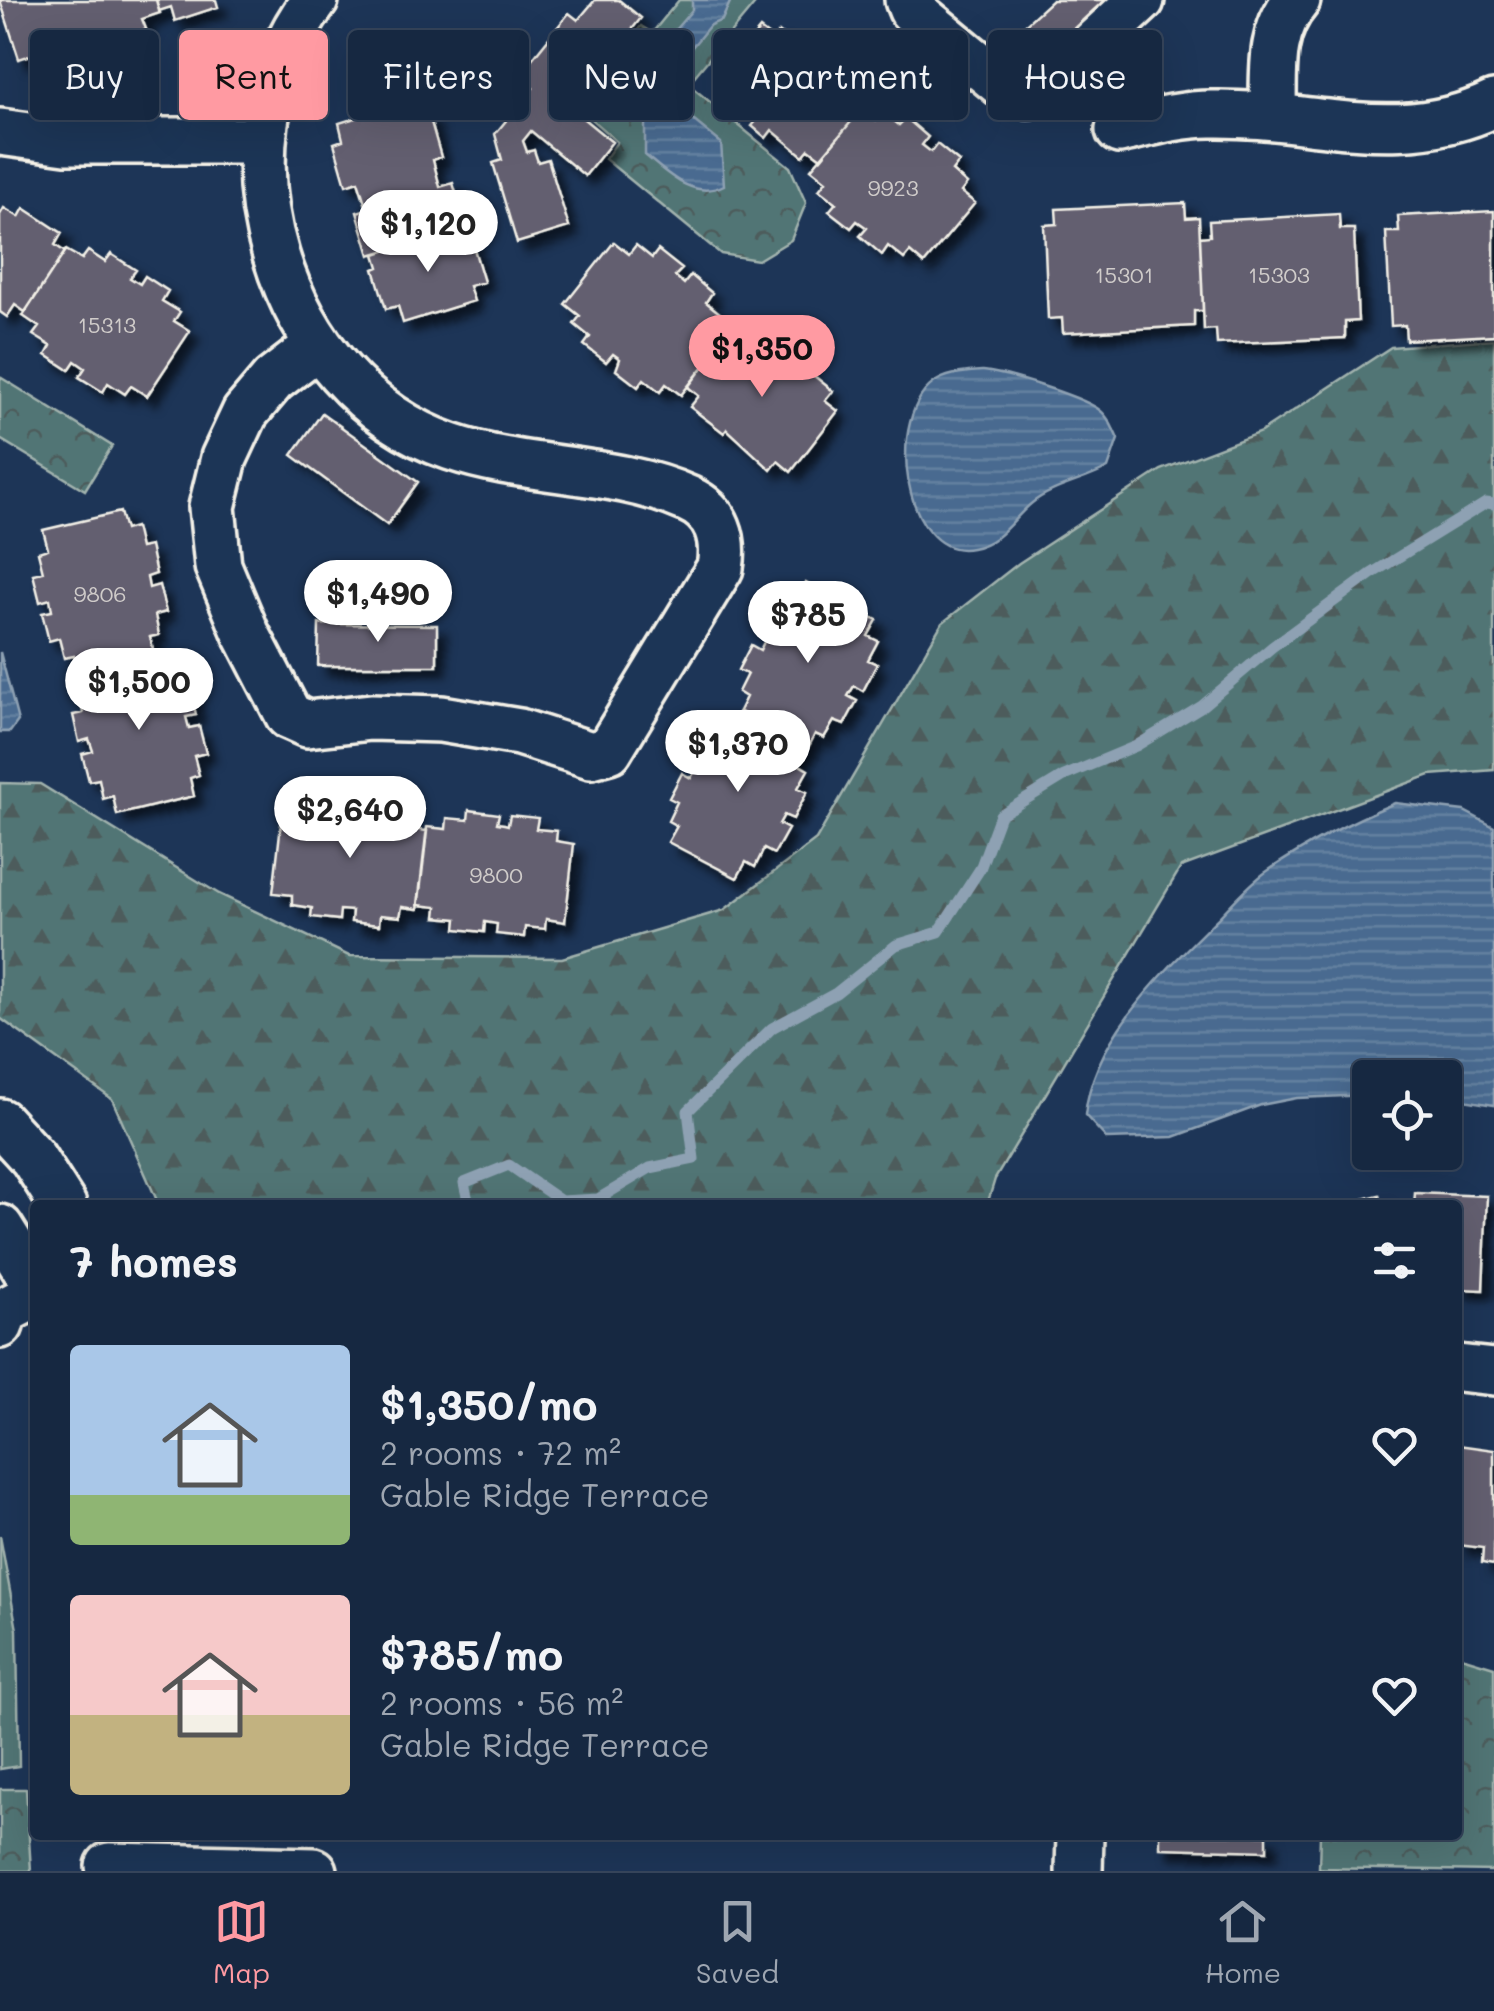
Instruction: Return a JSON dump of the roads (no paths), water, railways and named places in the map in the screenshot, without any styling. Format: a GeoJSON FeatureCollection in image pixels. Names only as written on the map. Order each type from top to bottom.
{"type":"FeatureCollection","features":[{"type":"Feature","properties":{"kind":"street"},"geometry":{"type":"LineString","coordinates":[[314,0],[294,28],[259,141],[270,244],[317,346],[360,394],[404,426],[449,447],[624,481],[690,500],[719,528],[724,546],[720,568],[609,750],[591,755],[519,732],[441,719],[371,717],[307,724],[290,716],[246,633],[218,566],[212,507],[224,458],[245,413],[273,380],[317,346]]}},
{"type":"Feature","properties":{"kind":"street"},"geometry":{"type":"LineString","coordinates":[[908,0],[912,10],[1008,89],[1028,96],[1048,86],[1141,0]]}},
{"type":"Feature","properties":{"kind":"street"},"geometry":{"type":"LineString","coordinates":[[1273,116],[1274,43],[1280,23],[1297,0]]}},
{"type":"Feature","properties":{"kind":"street"},"geometry":{"type":"LineString","coordinates":[[1120,130],[1210,114],[1273,116],[1394,130],[1435,124],[1494,104]]}},
{"type":"Feature","properties":{"kind":"street"},"geometry":{"type":"LineString","coordinates":[[0,132],[66,141],[259,141]]}},
{"type":"Feature","properties":{"kind":"street"},"geometry":{"type":"LineString","coordinates":[[0,1122],[33,1158],[60,1200]]}},
{"type":"Feature","properties":{"kind":"street"},"geometry":{"type":"LineString","coordinates":[[0,1228],[15,1305]]}},
{"type":"Feature","properties":{"kind":"street"},"geometry":{"type":"LineString","coordinates":[[1462,1368],[1494,1372]]}},
{"type":"Feature","properties":{"kind":"street"},"geometry":{"type":"LineString","coordinates":[[1079,1871],[1080,1840]]}},
{"type":"Feature","properties":{"kind":"street"},"geometry":{"type":"LineString","coordinates":[[109,1857],[215,1857],[314,1871]]}},
{"type":"Feature","properties":{"kind":"water"},"geometry":{"type":"Polygon","coordinates":[[[692,0],[731,0],[722,20],[710,25],[693,46],[693,30],[675,30],[692,10],[692,0]]]}},
{"type":"Feature","properties":{"kind":"water"},"geometry":{"type":"Polygon","coordinates":[[[645,120],[693,120],[721,143],[724,185],[702,190],[692,187],[645,155],[645,120]]]}},
{"type":"Feature","properties":{"kind":"water"},"geometry":{"type":"Polygon","coordinates":[[[983,371],[1046,387],[1094,406],[1107,418],[1118,439],[1108,468],[1040,497],[991,541],[972,548],[949,546],[930,532],[917,510],[908,482],[906,451],[910,422],[921,397],[938,380],[983,371]]]}},
{"type":"Feature","properties":{"kind":"water"},"geometry":{"type":"Polygon","coordinates":[[[0,652],[18,721],[10,732],[0,732],[0,652]]]}},
{"type":"Feature","properties":{"kind":"water"},"geometry":{"type":"Polygon","coordinates":[[[1395,803],[1464,811],[1494,827],[1494,1105],[1462,1100],[1462,1060],[1352,1060],[1352,1096],[1297,1098],[1261,1105],[1174,1137],[1107,1139],[1085,1115],[1102,1059],[1134,1008],[1266,872],[1395,803]]]}},
{"type":"Feature","properties":{"kind":"waterway"},"geometry":{"type":"LineString","coordinates":[[580,1200],[598,1199],[650,1168],[694,1159],[688,1111],[772,1028],[836,993],[896,945],[939,932],[980,869],[1000,815],[1064,776],[1136,746],[1202,706],[1272,647],[1371,574],[1486,503],[1494,504]]}},
{"type":"Feature","properties":{"kind":"waterway"},"geometry":{"type":"LineString","coordinates":[[468,1200],[464,1183],[509,1165],[560,1200]]}}]}
